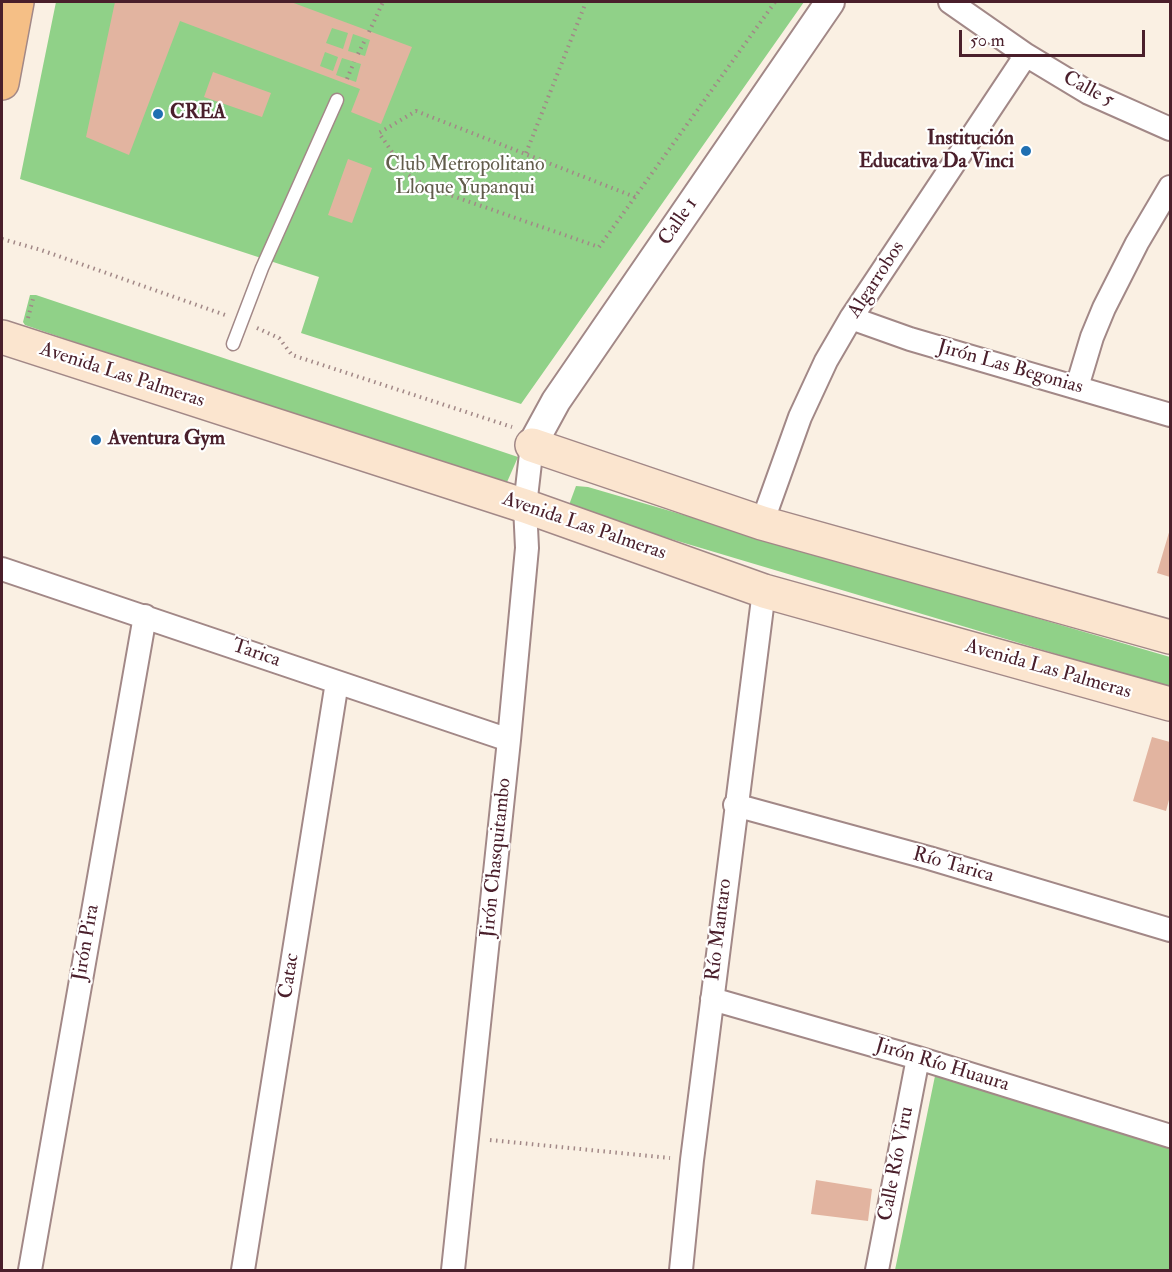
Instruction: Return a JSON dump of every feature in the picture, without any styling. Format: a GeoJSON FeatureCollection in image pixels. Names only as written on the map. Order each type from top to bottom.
{"type":"FeatureCollection","features":[{"type":"Feature","properties":{"kind":"highway"},"geometry":{"type":"LineString","coordinates":[[2,83],[18,2]]}},
{"type":"Feature","properties":{"kind":"main road","name":"Avenida Las Palmeras"},"geometry":{"type":"LineString","coordinates":[[14,331],[525,506],[764,591],[1170,704]]}},
{"type":"Feature","properties":{"kind":"main road"},"geometry":{"type":"LineString","coordinates":[[522,436],[762,522],[1170,637]]}},
{"type":"Feature","properties":{"kind":"street","name":"Calle 1"},"geometry":{"type":"LineString","coordinates":[[522,436],[556,401],[830,2]]}},
{"type":"Feature","properties":{"kind":"street","name":"Calle 5"},"geometry":{"type":"LineString","coordinates":[[950,2],[1026,55],[1089,93],[1170,129]]}},
{"type":"Feature","properties":{"kind":"street","name":"Algarrobos"},"geometry":{"type":"LineString","coordinates":[[762,522],[800,417],[826,361],[851,318],[1026,55]]}},
{"type":"Feature","properties":{"kind":"street"},"geometry":{"type":"LineString","coordinates":[[1077,387],[1092,337],[1104,308],[1137,243],[1170,187]]}},
{"type":"Feature","properties":{"kind":"street","name":"Jirón Las Begonias"},"geometry":{"type":"LineString","coordinates":[[851,318],[910,339],[1170,415]]}},
{"type":"Feature","properties":{"kind":"street","name":"Jirón Chasquitambo"},"geometry":{"type":"LineString","coordinates":[[453,1270],[527,548],[522,436]]}},
{"type":"Feature","properties":{"kind":"street","name":"Tarica"},"geometry":{"type":"LineString","coordinates":[[2,569],[509,740]]}},
{"type":"Feature","properties":{"kind":"street","name":"Río Mantaro"},"geometry":{"type":"LineString","coordinates":[[681,1270],[735,805],[764,591]]}},
{"type":"Feature","properties":{"kind":"street","name":"Jirón Pira"},"geometry":{"type":"LineString","coordinates":[[30,1270],[144,616]]}},
{"type":"Feature","properties":{"kind":"street","name":"Catac"},"geometry":{"type":"LineString","coordinates":[[243,1270],[338,682]]}},
{"type":"Feature","properties":{"kind":"street","name":"Río Tarica"},"geometry":{"type":"LineString","coordinates":[[735,805],[929,858],[1170,930]]}},
{"type":"Feature","properties":{"kind":"street","name":"Jirón Río Huaura"},"geometry":{"type":"LineString","coordinates":[[712,999],[918,1058],[1170,1136]]}},
{"type":"Feature","properties":{"kind":"street","name":"Calle Río Viru"},"geometry":{"type":"LineString","coordinates":[[877,1270],[918,1058]]}},
{"type":"Feature","properties":{"kind":"lane"},"geometry":{"type":"LineString","coordinates":[[233,344],[262,268],[337,100]]}},
{"type":"Feature","properties":{"kind":"path"},"geometry":{"type":"LineString","coordinates":[[369,32],[383,2]]}},
{"type":"Feature","properties":{"kind":"path"},"geometry":{"type":"LineString","coordinates":[[525,153],[586,2]]}},
{"type":"Feature","properties":{"kind":"path"},"geometry":{"type":"LineString","coordinates":[[635,197],[416,111],[379,133],[407,174],[427,186],[599,247],[635,197],[775,2]]}},
{"type":"Feature","properties":{"kind":"path"},"geometry":{"type":"LineString","coordinates":[[358,54],[366,38]]}},
{"type":"Feature","properties":{"kind":"path"},"geometry":{"type":"LineString","coordinates":[[347,79],[354,62]]}},
{"type":"Feature","properties":{"kind":"path"},"geometry":{"type":"LineString","coordinates":[[2,239],[41,250],[242,321],[279,338],[292,356],[522,436]]}},
{"type":"Feature","properties":{"kind":"path"},"geometry":{"type":"LineString","coordinates":[[14,331],[34,295]]}},
{"type":"Feature","properties":{"kind":"path"},"geometry":{"type":"LineString","coordinates":[[467,1138],[692,1160]]}},
{"type":"Feature","properties":{"kind":"green space","name":"Club Metropolitano Lloque Yupanqui"},"geometry":{"type":"Polygon","coordinates":[[[56,2],[804,2],[521,404],[301,333],[319,277],[20,179],[56,2]]]}},
{"type":"Feature","properties":{"kind":"green space"},"geometry":{"type":"Polygon","coordinates":[[[30,295],[36,295],[518,457],[504,489],[25,325],[23,322],[30,295]]]}},
{"type":"Feature","properties":{"kind":"green space"},"geometry":{"type":"Polygon","coordinates":[[[576,486],[588,487],[1170,657],[1170,688],[577,511],[569,505],[576,486]]]}},
{"type":"Feature","properties":{"kind":"green space"},"geometry":{"type":"Polygon","coordinates":[[[935,1076],[1170,1147],[1170,1270],[895,1270],[935,1076]]]}},
{"type":"Feature","properties":{"kind":"building"},"geometry":{"type":"Polygon","coordinates":[[[115,2],[291,2],[412,47],[381,124],[351,112],[360,89],[180,21],[129,155],[86,137],[115,2]],[[332,28],[326,43],[343,49],[348,33],[332,28]],[[353,34],[348,51],[365,56],[370,40],[353,34]],[[325,52],[320,66],[333,71],[338,57],[325,52]],[[342,58],[336,75],[356,82],[361,64],[342,58]]]}},
{"type":"Feature","properties":{"kind":"building"},"geometry":{"type":"Polygon","coordinates":[[[213,72],[271,93],[262,117],[204,97],[213,72]]]}},
{"type":"Feature","properties":{"kind":"building"},"geometry":{"type":"Polygon","coordinates":[[[348,159],[372,168],[352,223],[328,215],[348,159]]]}},
{"type":"Feature","properties":{"kind":"building"},"geometry":{"type":"Polygon","coordinates":[[[1170,529],[1170,577],[1157,573],[1170,529]]]}},
{"type":"Feature","properties":{"kind":"building"},"geometry":{"type":"Polygon","coordinates":[[[1152,737],[1170,742],[1170,796],[1166,811],[1133,801],[1152,737]]]}},
{"type":"Feature","properties":{"kind":"building"},"geometry":{"type":"Polygon","coordinates":[[[816,1180],[872,1189],[868,1221],[811,1214],[816,1180]]]}},
{"type":"Feature","properties":{"kind":"place","name":"CREA"},"geometry":{"type":"Point","coordinates":[158,114]}},
{"type":"Feature","properties":{"kind":"place","name":"Institución Educativa Da Vinci"},"geometry":{"type":"Point","coordinates":[1026,151]}},
{"type":"Feature","properties":{"kind":"place","name":"Aventura Gym"},"geometry":{"type":"Point","coordinates":[96,440]}}]}
